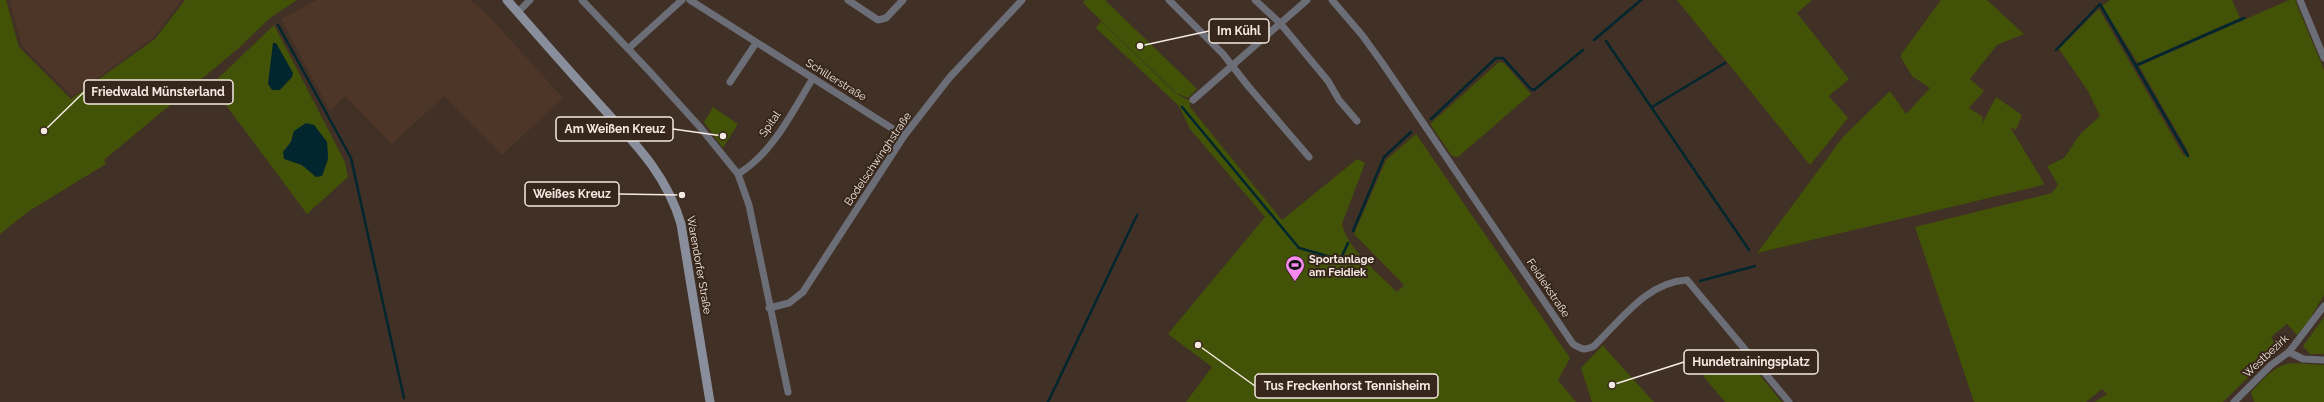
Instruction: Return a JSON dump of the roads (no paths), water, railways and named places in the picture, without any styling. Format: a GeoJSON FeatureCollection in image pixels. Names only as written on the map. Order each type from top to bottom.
{"type":"FeatureCollection","features":[{"type":"Feature","properties":{"kind":"main road","name":"Warendorfer Straße"},"geometry":{"type":"LineString","coordinates":[[507,0],[642,152],[665,183],[674,202],[681,224],[710,402]]}},
{"type":"Feature","properties":{"kind":"street"},"geometry":{"type":"LineString","coordinates":[[518,12],[530,0]]}},
{"type":"Feature","properties":{"kind":"street"},"geometry":{"type":"LineString","coordinates":[[582,0],[629,48],[699,126],[738,174],[749,205],[769,308],[788,392]]}},
{"type":"Feature","properties":{"kind":"street"},"geometry":{"type":"LineString","coordinates":[[629,48],[682,0]]}},
{"type":"Feature","properties":{"kind":"street","name":"Schillerstraße"},"geometry":{"type":"LineString","coordinates":[[690,0],[904,136]]}},
{"type":"Feature","properties":{"kind":"street"},"geometry":{"type":"LineString","coordinates":[[848,0],[878,20],[886,18],[903,0]]}},
{"type":"Feature","properties":{"kind":"street","name":"Bodelschwinghstraße"},"geometry":{"type":"LineString","coordinates":[[769,308],[789,303],[803,292],[904,136],[950,77],[1022,0]]}},
{"type":"Feature","properties":{"kind":"street"},"geometry":{"type":"LineString","coordinates":[[1169,0],[1223,54],[1309,157]]}},
{"type":"Feature","properties":{"kind":"street"},"geometry":{"type":"LineString","coordinates":[[1255,0],[1280,23],[1328,81],[1339,100],[1356,121]]}},
{"type":"Feature","properties":{"kind":"street"},"geometry":{"type":"LineString","coordinates":[[1193,100],[1307,0]]}},
{"type":"Feature","properties":{"kind":"street","name":"Feidiekstraße"},"geometry":{"type":"LineString","coordinates":[[1332,0],[1362,35],[1383,64],[1573,344],[1581,349],[1587,349],[1594,346],[1645,296],[1666,283],[1687,280],[1789,402]]}},
{"type":"Feature","properties":{"kind":"street"},"geometry":{"type":"LineString","coordinates":[[2300,0],[2324,58]]}},
{"type":"Feature","properties":{"kind":"street"},"geometry":{"type":"LineString","coordinates":[[730,82],[756,43]]}},
{"type":"Feature","properties":{"kind":"street","name":"Spital"},"geometry":{"type":"LineString","coordinates":[[738,174],[753,165],[778,135],[813,78]]}},
{"type":"Feature","properties":{"kind":"street","name":"Westbezirk"},"geometry":{"type":"LineString","coordinates":[[2234,402],[2271,365],[2289,352],[2312,324],[2324,306]]}},
{"type":"Feature","properties":{"kind":"street"},"geometry":{"type":"LineString","coordinates":[[2289,352],[2303,359],[2324,360]]}},
{"type":"Feature","properties":{"kind":"water"},"geometry":{"type":"Polygon","coordinates":[[[273,43],[276,43],[293,73],[292,77],[280,90],[272,90],[268,84],[273,43]]]}},
{"type":"Feature","properties":{"kind":"water"},"geometry":{"type":"Polygon","coordinates":[[[306,123],[314,125],[327,142],[328,159],[322,176],[316,177],[302,165],[284,159],[283,152],[291,142],[294,131],[306,123]]]}},
{"type":"Feature","properties":{"kind":"waterway"},"geometry":{"type":"LineString","coordinates":[[1594,40],[1641,0]]}},
{"type":"Feature","properties":{"kind":"waterway"},"geometry":{"type":"LineString","coordinates":[[2056,50],[2100,4],[2188,156]]}},
{"type":"Feature","properties":{"kind":"waterway"},"geometry":{"type":"LineString","coordinates":[[2137,65],[2244,18]]}},
{"type":"Feature","properties":{"kind":"waterway"},"geometry":{"type":"LineString","coordinates":[[278,25],[351,158],[404,398]]}},
{"type":"Feature","properties":{"kind":"waterway"},"geometry":{"type":"LineString","coordinates":[[1606,41],[1749,250]]}},
{"type":"Feature","properties":{"kind":"waterway"},"geometry":{"type":"LineString","coordinates":[[1431,119],[1496,58],[1503,58],[1531,89],[1534,90],[1583,50]]}},
{"type":"Feature","properties":{"kind":"waterway"},"geometry":{"type":"LineString","coordinates":[[1652,107],[1725,63]]}},
{"type":"Feature","properties":{"kind":"waterway"},"geometry":{"type":"LineString","coordinates":[[1182,107],[1299,248],[1338,259],[1342,256],[1348,243]]}},
{"type":"Feature","properties":{"kind":"waterway"},"geometry":{"type":"LineString","coordinates":[[1353,231],[1384,157],[1411,132]]}},
{"type":"Feature","properties":{"kind":"waterway"},"geometry":{"type":"LineString","coordinates":[[1048,402],[1137,215]]}},
{"type":"Feature","properties":{"kind":"waterway"},"geometry":{"type":"LineString","coordinates":[[1700,281],[1755,266]]}},
{"type":"Feature","properties":{"kind":"place","name":"Im Kühl"},"geometry":{"type":"Point","coordinates":[1140,46]}},
{"type":"Feature","properties":{"kind":"place","name":"Friedwald Münsterland"},"geometry":{"type":"Point","coordinates":[44,131]}},
{"type":"Feature","properties":{"kind":"place","name":"Am Weißen Kreuz"},"geometry":{"type":"Point","coordinates":[723,136]}},
{"type":"Feature","properties":{"kind":"place","name":"Weißes Kreuz"},"geometry":{"type":"Point","coordinates":[682,195]}},
{"type":"Feature","properties":{"kind":"place","name":"Sportanlage am Feidiek"},"geometry":{"type":"Point","coordinates":[1295,282]}},
{"type":"Feature","properties":{"kind":"place","name":"Tus Freckenhorst Tennisheim"},"geometry":{"type":"Point","coordinates":[1198,345]}},
{"type":"Feature","properties":{"kind":"place","name":"Hundetrainingsplatz"},"geometry":{"type":"Point","coordinates":[1612,385]}}]}
